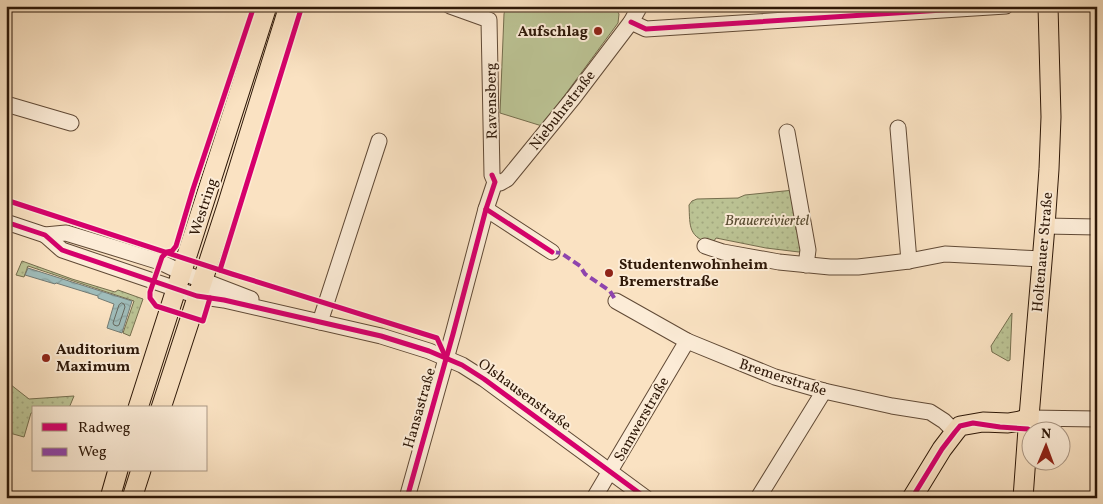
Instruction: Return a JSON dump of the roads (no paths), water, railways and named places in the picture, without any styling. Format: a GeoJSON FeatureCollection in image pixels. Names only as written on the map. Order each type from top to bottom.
{"type":"FeatureCollection","features":[{"type":"Feature","properties":{"kind":"main road","name":"Westring"},"geometry":{"type":"LineString","coordinates":[[139,406],[267,6]]}},
{"type":"Feature","properties":{"kind":"main road","name":"Westring"},"geometry":{"type":"LineString","coordinates":[[162,406],[289,6]]}},
{"type":"Feature","properties":{"kind":"main road","name":"Holtenauer Straße"},"geometry":{"type":"LineString","coordinates":[[1028,422],[1049,169],[1051,117],[1048,6]]}},
{"type":"Feature","properties":{"kind":"main road"},"geometry":{"type":"LineString","coordinates":[[912,498],[942,449],[964,427],[982,422],[1024,422]]}},
{"type":"Feature","properties":{"kind":"main road"},"geometry":{"type":"LineString","coordinates":[[110,498],[117,472]]}},
{"type":"Feature","properties":{"kind":"main road"},"geometry":{"type":"LineString","coordinates":[[132,498],[140,472]]}},
{"type":"Feature","properties":{"kind":"main road","name":"Holtenauer Straße"},"geometry":{"type":"LineString","coordinates":[[1024,498],[1025,472]]}},
{"type":"Feature","properties":{"kind":"street","name":"Ravensberg"},"geometry":{"type":"LineString","coordinates":[[450,6],[489,20],[492,175],[495,182]]}},
{"type":"Feature","properties":{"kind":"street","name":"Niebuhrstraße"},"geometry":{"type":"LineString","coordinates":[[495,182],[500,183],[507,179],[574,97],[631,22],[640,6]]}},
{"type":"Feature","properties":{"kind":"street"},"geometry":{"type":"LineString","coordinates":[[631,22],[646,29],[1006,6]]}},
{"type":"Feature","properties":{"kind":"street"},"geometry":{"type":"LineString","coordinates":[[248,67],[268,73]]}},
{"type":"Feature","properties":{"kind":"street"},"geometry":{"type":"LineString","coordinates":[[6,104],[71,124]]}},
{"type":"Feature","properties":{"kind":"street"},"geometry":{"type":"LineString","coordinates":[[898,128],[909,261]]}},
{"type":"Feature","properties":{"kind":"street"},"geometry":{"type":"LineString","coordinates":[[787,132],[808,250],[806,265]]}},
{"type":"Feature","properties":{"kind":"street"},"geometry":{"type":"LineString","coordinates":[[320,322],[379,141]]}},
{"type":"Feature","properties":{"kind":"street"},"geometry":{"type":"LineString","coordinates":[[495,182],[486,209],[552,252]]}},
{"type":"Feature","properties":{"kind":"street","name":"Hansastraße"},"geometry":{"type":"LineString","coordinates":[[407,498],[486,209]]}},
{"type":"Feature","properties":{"kind":"street","name":"Olshausenstraße"},"geometry":{"type":"LineString","coordinates":[[6,222],[45,235],[66,233],[160,262],[179,281],[200,288],[224,300],[374,334],[446,358],[484,378],[646,498]]}},
{"type":"Feature","properties":{"kind":"street"},"geometry":{"type":"LineString","coordinates":[[1045,226],[1097,227]]}},
{"type":"Feature","properties":{"kind":"street"},"geometry":{"type":"LineString","coordinates":[[706,246],[728,253],[806,265],[858,267],[909,261],[945,254],[1042,259]]}},
{"type":"Feature","properties":{"kind":"street","name":"Bremerstraße"},"geometry":{"type":"LineString","coordinates":[[616,301],[687,341],[775,377],[824,392],[930,412],[944,420],[964,427]]}},
{"type":"Feature","properties":{"kind":"street","name":"Samwerstraße"},"geometry":{"type":"LineString","coordinates":[[594,498],[687,341]]}},
{"type":"Feature","properties":{"kind":"street"},"geometry":{"type":"LineString","coordinates":[[758,498],[824,392]]}},
{"type":"Feature","properties":{"kind":"street"},"geometry":{"type":"LineString","coordinates":[[1045,422],[1097,419]]}},
{"type":"Feature","properties":{"kind":"water"},"geometry":{"type":"Polygon","coordinates":[[[28,268],[132,301],[122,333],[107,328],[114,304],[98,298],[98,296],[25,275],[28,268]]]}},
{"type":"Feature","properties":{"kind":"place","name":"Aufschlag"},"geometry":{"type":"Point","coordinates":[598,31]}},
{"type":"Feature","properties":{"kind":"place","name":"Studentenwohnheim Bremerstraße"},"geometry":{"type":"Point","coordinates":[609,273]}},
{"type":"Feature","properties":{"kind":"place","name":"Auditorium Maximum"},"geometry":{"type":"Point","coordinates":[46,358]}},
{"type":"Feature","properties":{"kind":"park label","name":"Brauereiviertel"},"geometry":{"type":"Point","coordinates":[767,220]}}]}
